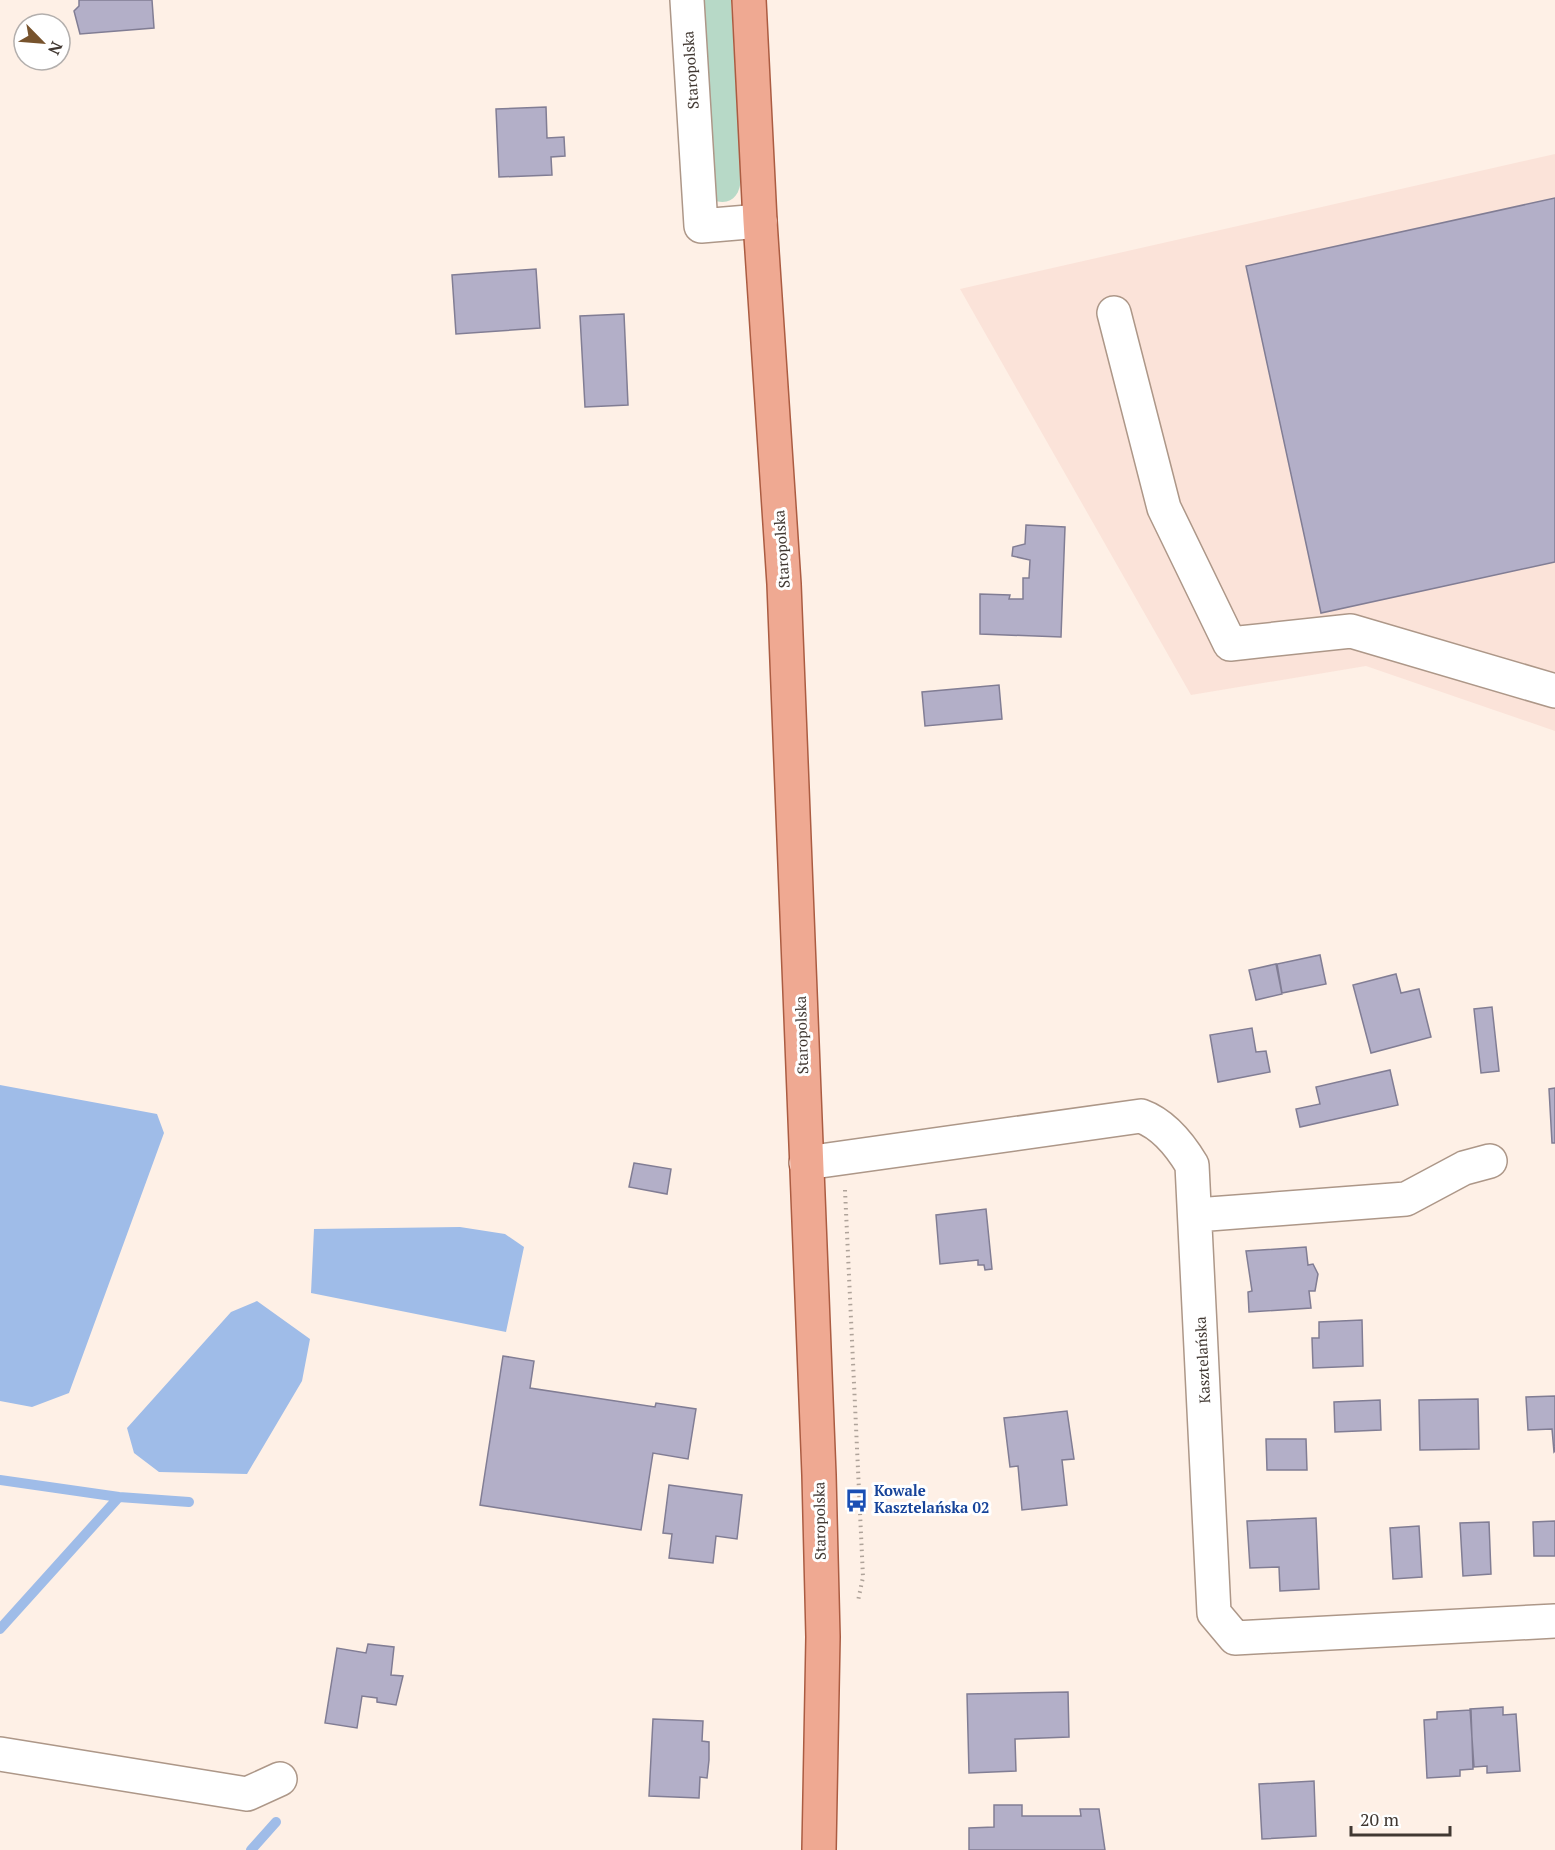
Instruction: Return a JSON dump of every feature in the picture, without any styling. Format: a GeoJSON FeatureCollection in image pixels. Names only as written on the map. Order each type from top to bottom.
{"type":"FeatureCollection","features":[{"type":"Feature","properties":{"kind":"main road","name":"Staropolska"},"geometry":{"type":"LineString","coordinates":[[749,0],[760,221],[784,584],[806,1163],[823,1626],[823,1747],[819,1850]]}},
{"type":"Feature","properties":{"kind":"street","name":"Staropolska"},"geometry":{"type":"LineString","coordinates":[[687,0],[701,225],[760,221]]}},
{"type":"Feature","properties":{"kind":"street"},"geometry":{"type":"LineString","coordinates":[[1114,314],[1164,508],[1230,644],[1351,631],[1555,691]]}},
{"type":"Feature","properties":{"kind":"street","name":"Kasztelańska"},"geometry":{"type":"LineString","coordinates":[[806,1163],[1141,1116],[1155,1121],[1184,1152],[1192,1165],[1214,1613],[1235,1638],[1555,1621]]}},
{"type":"Feature","properties":{"kind":"street"},"geometry":{"type":"LineString","coordinates":[[1196,1215],[1406,1199],[1464,1168],[1490,1161]]}},
{"type":"Feature","properties":{"kind":"street"},"geometry":{"type":"LineString","coordinates":[[0,1754],[247,1794],[280,1779]]}},
{"type":"Feature","properties":{"kind":"shaded area"},"geometry":{"type":"Polygon","coordinates":[[[1555,154],[1555,731],[1366,666],[1191,695],[960,289],[1555,154]]]}},
{"type":"Feature","properties":{"kind":"green space"},"geometry":{"type":"Polygon","coordinates":[[[698,0],[731,0],[741,178],[736,196],[723,202],[710,199],[698,0]]]}},
{"type":"Feature","properties":{"kind":"water"},"geometry":{"type":"Polygon","coordinates":[[[0,1085],[157,1114],[164,1133],[69,1393],[32,1407],[0,1401],[0,1085]]]}},
{"type":"Feature","properties":{"kind":"water"},"geometry":{"type":"Polygon","coordinates":[[[460,1227],[505,1234],[524,1247],[506,1332],[311,1293],[314,1229],[460,1227]]]}},
{"type":"Feature","properties":{"kind":"water"},"geometry":{"type":"Polygon","coordinates":[[[257,1301],[310,1339],[302,1381],[247,1474],[159,1472],[134,1453],[127,1428],[231,1312],[257,1301]]]}},
{"type":"Feature","properties":{"kind":"building"},"geometry":{"type":"Polygon","coordinates":[[[79,0],[152,0],[154,28],[80,34],[74,11],[79,6],[79,0]]]}},
{"type":"Feature","properties":{"kind":"building"},"geometry":{"type":"Polygon","coordinates":[[[546,107],[547,138],[564,137],[565,156],[551,157],[552,175],[499,177],[496,109],[546,107]]]}},
{"type":"Feature","properties":{"kind":"building"},"geometry":{"type":"Polygon","coordinates":[[[1555,198],[1555,562],[1321,613],[1246,266],[1555,198]]]}},
{"type":"Feature","properties":{"kind":"building"},"geometry":{"type":"Polygon","coordinates":[[[536,269],[540,328],[456,334],[452,275],[536,269]]]}},
{"type":"Feature","properties":{"kind":"building"},"geometry":{"type":"Polygon","coordinates":[[[624,314],[628,405],[585,407],[580,316],[624,314]]]}},
{"type":"Feature","properties":{"kind":"building"},"geometry":{"type":"Polygon","coordinates":[[[1026,525],[1065,527],[1061,637],[980,634],[980,594],[1010,595],[1009,599],[1023,599],[1023,578],[1029,578],[1030,560],[1012,556],[1013,547],[1025,544],[1026,525]]]}},
{"type":"Feature","properties":{"kind":"building"},"geometry":{"type":"Polygon","coordinates":[[[999,685],[1002,719],[925,726],[922,692],[999,685]]]}},
{"type":"Feature","properties":{"kind":"building"},"geometry":{"type":"Polygon","coordinates":[[[1320,955],[1326,984],[1282,993],[1277,964],[1320,955]]]}},
{"type":"Feature","properties":{"kind":"building"},"geometry":{"type":"Polygon","coordinates":[[[1276,964],[1282,994],[1256,1000],[1249,970],[1276,964]]]}},
{"type":"Feature","properties":{"kind":"building"},"geometry":{"type":"Polygon","coordinates":[[[1396,974],[1401,993],[1419,989],[1431,1037],[1371,1053],[1353,985],[1396,974]]]}},
{"type":"Feature","properties":{"kind":"building"},"geometry":{"type":"Polygon","coordinates":[[[1492,1007],[1499,1071],[1481,1073],[1474,1009],[1492,1007]]]}},
{"type":"Feature","properties":{"kind":"building"},"geometry":{"type":"Polygon","coordinates":[[[1252,1028],[1256,1052],[1266,1051],[1270,1072],[1218,1082],[1210,1035],[1252,1028]]]}},
{"type":"Feature","properties":{"kind":"building"},"geometry":{"type":"Polygon","coordinates":[[[1390,1070],[1398,1105],[1300,1127],[1296,1109],[1320,1104],[1316,1087],[1390,1070]]]}},
{"type":"Feature","properties":{"kind":"building"},"geometry":{"type":"Polygon","coordinates":[[[1555,1088],[1555,1143],[1552,1143],[1549,1089],[1555,1088]]]}},
{"type":"Feature","properties":{"kind":"building"},"geometry":{"type":"Polygon","coordinates":[[[634,1163],[671,1169],[667,1194],[629,1187],[634,1163]]]}},
{"type":"Feature","properties":{"kind":"building"},"geometry":{"type":"Polygon","coordinates":[[[986,1209],[992,1269],[985,1270],[984,1265],[978,1265],[978,1260],[940,1264],[936,1215],[986,1209]]]}},
{"type":"Feature","properties":{"kind":"building"},"geometry":{"type":"Polygon","coordinates":[[[1306,1247],[1308,1265],[1313,1264],[1318,1274],[1315,1291],[1309,1291],[1311,1308],[1249,1312],[1248,1292],[1252,1291],[1246,1251],[1306,1247]]]}},
{"type":"Feature","properties":{"kind":"building"},"geometry":{"type":"Polygon","coordinates":[[[1362,1320],[1363,1366],[1313,1368],[1312,1338],[1319,1338],[1319,1322],[1362,1320]]]}},
{"type":"Feature","properties":{"kind":"building"},"geometry":{"type":"Polygon","coordinates":[[[503,1356],[534,1361],[530,1388],[655,1407],[656,1403],[696,1409],[688,1459],[653,1453],[641,1530],[480,1505],[503,1356]]]}},
{"type":"Feature","properties":{"kind":"building"},"geometry":{"type":"Polygon","coordinates":[[[1555,1396],[1554,1452],[1552,1429],[1528,1430],[1526,1397],[1555,1396]]]}},
{"type":"Feature","properties":{"kind":"building"},"geometry":{"type":"Polygon","coordinates":[[[1478,1399],[1479,1449],[1420,1450],[1419,1400],[1478,1399]]]}},
{"type":"Feature","properties":{"kind":"building"},"geometry":{"type":"Polygon","coordinates":[[[1380,1400],[1381,1430],[1335,1432],[1334,1402],[1380,1400]]]}},
{"type":"Feature","properties":{"kind":"building"},"geometry":{"type":"Polygon","coordinates":[[[1067,1411],[1074,1459],[1062,1460],[1067,1505],[1022,1510],[1018,1466],[1010,1467],[1004,1418],[1067,1411]]]}},
{"type":"Feature","properties":{"kind":"building"},"geometry":{"type":"Polygon","coordinates":[[[1266,1439],[1306,1439],[1307,1470],[1267,1470],[1266,1439]]]}},
{"type":"Feature","properties":{"kind":"building"},"geometry":{"type":"Polygon","coordinates":[[[669,1485],[742,1495],[737,1539],[716,1536],[713,1563],[669,1558],[672,1534],[663,1533],[669,1485]]]}},
{"type":"Feature","properties":{"kind":"building"},"geometry":{"type":"Polygon","coordinates":[[[1316,1518],[1319,1589],[1280,1591],[1279,1567],[1250,1568],[1247,1521],[1316,1518]]]}},
{"type":"Feature","properties":{"kind":"building"},"geometry":{"type":"Polygon","coordinates":[[[1555,1521],[1555,1556],[1534,1556],[1533,1522],[1555,1521]]]}},
{"type":"Feature","properties":{"kind":"building"},"geometry":{"type":"Polygon","coordinates":[[[1489,1522],[1491,1574],[1463,1576],[1460,1523],[1489,1522]]]}},
{"type":"Feature","properties":{"kind":"building"},"geometry":{"type":"Polygon","coordinates":[[[1419,1526],[1422,1577],[1393,1579],[1390,1528],[1419,1526]]]}},
{"type":"Feature","properties":{"kind":"building"},"geometry":{"type":"Polygon","coordinates":[[[368,1644],[394,1647],[391,1675],[403,1676],[396,1705],[377,1702],[377,1698],[362,1696],[357,1728],[325,1723],[337,1648],[366,1653],[368,1644]]]}},
{"type":"Feature","properties":{"kind":"building"},"geometry":{"type":"Polygon","coordinates":[[[1068,1692],[1069,1737],[1015,1739],[1016,1771],[969,1773],[967,1694],[1068,1692]]]}},
{"type":"Feature","properties":{"kind":"building"},"geometry":{"type":"Polygon","coordinates":[[[1503,1707],[1503,1715],[1516,1714],[1520,1771],[1487,1773],[1487,1766],[1474,1767],[1470,1709],[1503,1707]]]}},
{"type":"Feature","properties":{"kind":"building"},"geometry":{"type":"Polygon","coordinates":[[[1471,1710],[1473,1769],[1460,1770],[1460,1776],[1427,1778],[1424,1720],[1437,1719],[1437,1712],[1471,1710]]]}},
{"type":"Feature","properties":{"kind":"building"},"geometry":{"type":"Polygon","coordinates":[[[653,1719],[703,1721],[702,1741],[709,1742],[709,1760],[707,1778],[700,1777],[699,1798],[649,1796],[653,1719]]]}},
{"type":"Feature","properties":{"kind":"building"},"geometry":{"type":"Polygon","coordinates":[[[1314,1781],[1316,1836],[1262,1839],[1259,1784],[1314,1781]]]}},
{"type":"Feature","properties":{"kind":"building"},"geometry":{"type":"Polygon","coordinates":[[[994,1805],[1022,1805],[1022,1816],[1081,1816],[1080,1809],[1099,1809],[1105,1850],[969,1850],[969,1828],[994,1827],[994,1805]]]}},
{"type":"Feature","properties":{"kind":"waterway"},"geometry":{"type":"LineString","coordinates":[[0,1480],[119,1497],[189,1502]]}},
{"type":"Feature","properties":{"kind":"waterway"},"geometry":{"type":"LineString","coordinates":[[0,1629],[119,1497]]}},
{"type":"Feature","properties":{"kind":"waterway"},"geometry":{"type":"LineString","coordinates":[[251,1850],[276,1822]]}},
{"type":"Feature","properties":{"kind":"place","name":"Kowale Kasztelańska 02"},"geometry":{"type":"Point","coordinates":[856,1500]}}]}
